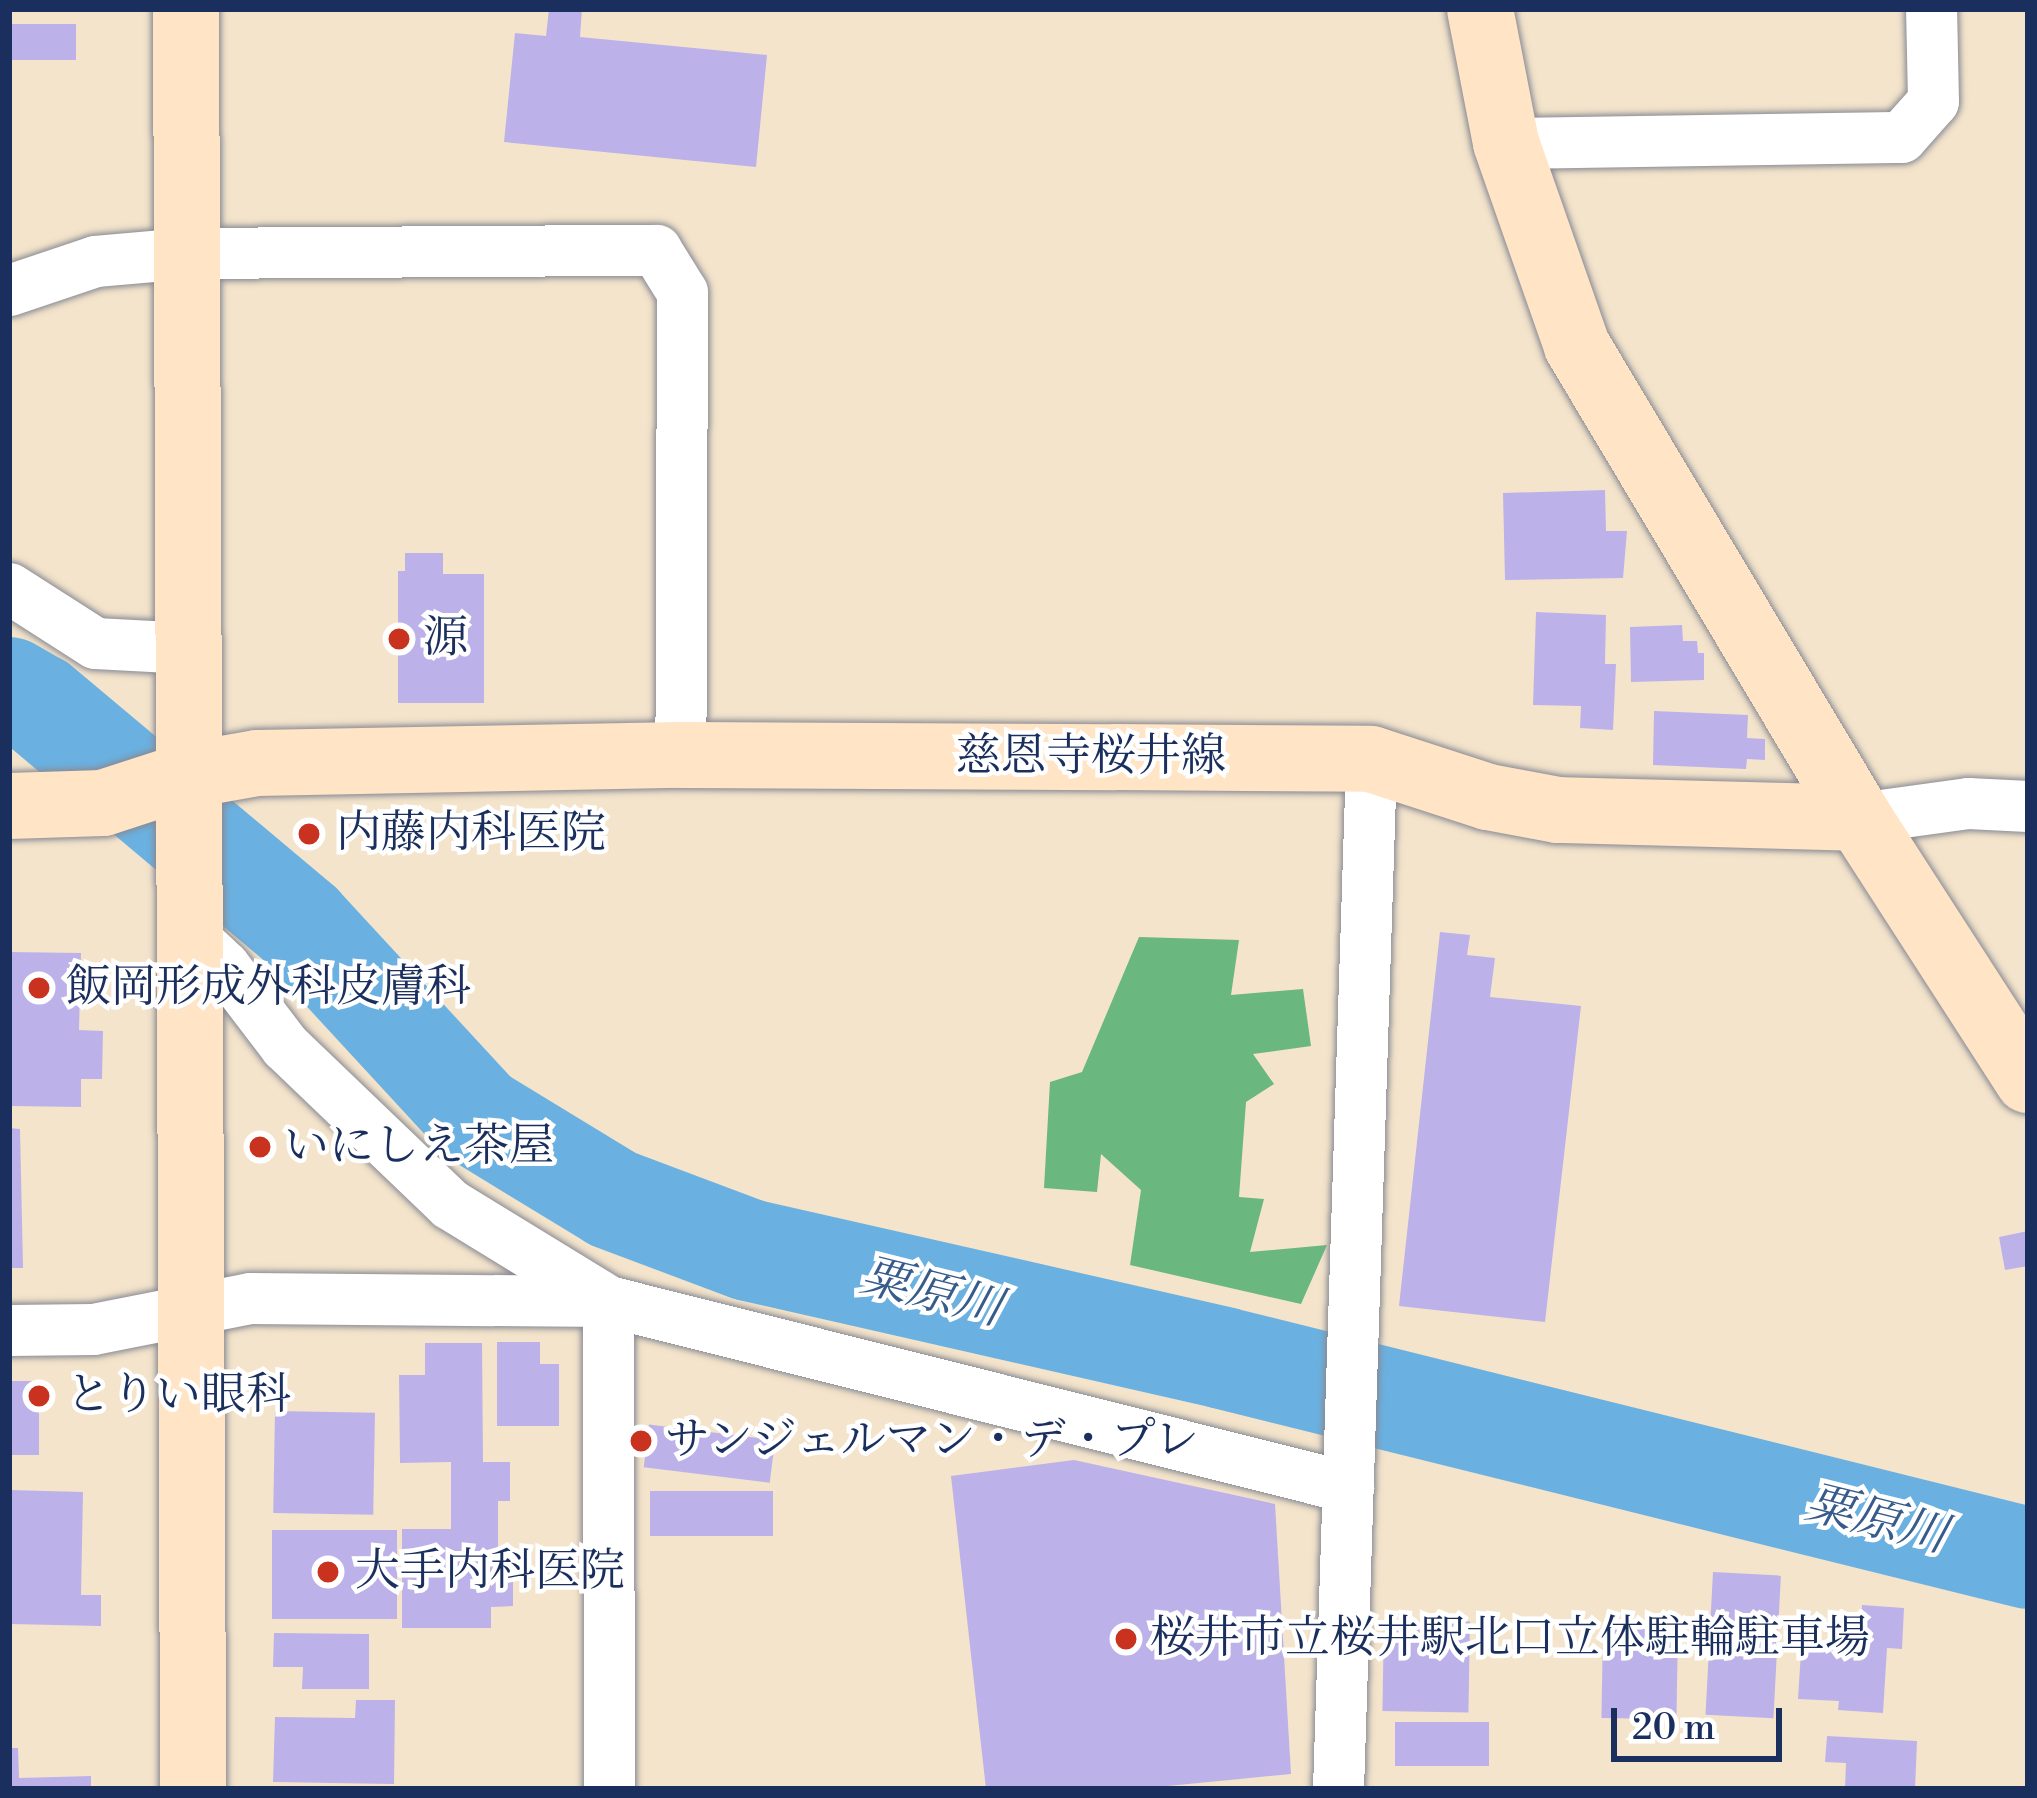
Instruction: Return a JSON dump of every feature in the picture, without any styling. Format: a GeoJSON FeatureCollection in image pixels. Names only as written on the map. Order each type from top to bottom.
{"type":"FeatureCollection","features":[{"type":"Feature","properties":{"kind":"street"},"geometry":{"type":"LineString","coordinates":[[186,9],[193,1789]]}},
{"type":"Feature","properties":{"kind":"street"},"geometry":{"type":"LineString","coordinates":[[1480,9],[1506,143],[1577,346],[1858,818],[2028,1079]]}},
{"type":"Feature","properties":{"kind":"street"},"geometry":{"type":"LineString","coordinates":[[1506,143],[1901,137],[1933,101],[1931,9]]}},
{"type":"Feature","properties":{"kind":"street"},"geometry":{"type":"LineString","coordinates":[[9,290],[95,261],[187,253],[656,250],[682,292],[680,755]]}},
{"type":"Feature","properties":{"kind":"street"},"geometry":{"type":"LineString","coordinates":[[9,588],[95,644],[190,669]]}},
{"type":"Feature","properties":{"kind":"street","name":"慈恩寺桜井線"},"geometry":{"type":"LineString","coordinates":[[9,806],[104,802],[190,775],[257,763],[680,755],[1371,759],[1488,797],[1558,810],[1858,818]]}},
{"type":"Feature","properties":{"kind":"street"},"geometry":{"type":"LineString","coordinates":[[1338,1789],[1371,759]]}},
{"type":"Feature","properties":{"kind":"street"},"geometry":{"type":"LineString","coordinates":[[1858,818],[1968,803],[2028,806]]}},
{"type":"Feature","properties":{"kind":"street"},"geometry":{"type":"LineString","coordinates":[[191,935],[224,966],[285,1046],[450,1204],[608,1301]]}},
{"type":"Feature","properties":{"kind":"street"},"geometry":{"type":"LineString","coordinates":[[9,1330],[93,1330],[250,1298],[608,1301],[1349,1466]]}},
{"type":"Feature","properties":{"kind":"street"},"geometry":{"type":"LineString","coordinates":[[608,1301],[609,1789]]}},
{"type":"Feature","properties":{"kind":"green space"},"geometry":{"type":"Polygon","coordinates":[[[1139,937],[1239,940],[1231,995],[1303,989],[1311,1046],[1253,1054],[1274,1084],[1246,1102],[1239,1197],[1264,1199],[1250,1252],[1327,1245],[1301,1304],[1130,1265],[1141,1190],[1101,1154],[1097,1192],[1044,1188],[1050,1082],[1082,1072],[1139,937]]]}},
{"type":"Feature","properties":{"kind":"building"},"geometry":{"type":"Polygon","coordinates":[[[549,9],[582,9],[580,37],[767,55],[756,167],[504,142],[515,33],[546,36],[549,9]]]}},
{"type":"Feature","properties":{"kind":"building"},"geometry":{"type":"Polygon","coordinates":[[[9,24],[76,24],[76,60],[9,60],[9,24]]]}},
{"type":"Feature","properties":{"kind":"building"},"geometry":{"type":"Polygon","coordinates":[[[1605,490],[1606,531],[1627,531],[1623,578],[1505,580],[1503,493],[1605,490]]]}},
{"type":"Feature","properties":{"kind":"building"},"geometry":{"type":"Polygon","coordinates":[[[405,553],[443,553],[443,574],[484,574],[484,703],[398,703],[398,571],[405,571],[405,553]]]}},
{"type":"Feature","properties":{"kind":"building"},"geometry":{"type":"Polygon","coordinates":[[[1536,612],[1606,615],[1605,664],[1616,664],[1613,730],[1580,728],[1581,706],[1533,705],[1536,612]]]}},
{"type":"Feature","properties":{"kind":"building"},"geometry":{"type":"Polygon","coordinates":[[[1682,625],[1683,641],[1697,641],[1698,653],[1704,653],[1704,680],[1631,682],[1630,627],[1682,625]]]}},
{"type":"Feature","properties":{"kind":"building"},"geometry":{"type":"Polygon","coordinates":[[[1654,711],[1748,715],[1747,738],[1765,739],[1765,760],[1747,759],[1746,769],[1653,765],[1654,711]]]}},
{"type":"Feature","properties":{"kind":"building"},"geometry":{"type":"Polygon","coordinates":[[[1440,932],[1470,935],[1467,955],[1495,958],[1490,997],[1581,1006],[1545,1322],[1399,1306],[1440,932]]]}},
{"type":"Feature","properties":{"kind":"building"},"geometry":{"type":"Polygon","coordinates":[[[9,952],[81,953],[79,1030],[103,1031],[102,1079],[81,1079],[81,1107],[9,1106],[9,952]]]}},
{"type":"Feature","properties":{"kind":"building"},"geometry":{"type":"Polygon","coordinates":[[[9,1128],[20,1129],[23,1268],[9,1268],[9,1128]]]}},
{"type":"Feature","properties":{"kind":"building"},"geometry":{"type":"Polygon","coordinates":[[[2028,1231],[2028,1266],[2005,1270],[1999,1237],[2028,1231]]]}},
{"type":"Feature","properties":{"kind":"building"},"geometry":{"type":"Polygon","coordinates":[[[497,1342],[540,1342],[540,1364],[559,1364],[559,1426],[497,1426],[497,1342]]]}},
{"type":"Feature","properties":{"kind":"building"},"geometry":{"type":"Polygon","coordinates":[[[425,1343],[482,1343],[483,1462],[510,1462],[510,1501],[498,1501],[498,1550],[513,1550],[513,1606],[491,1607],[491,1628],[402,1628],[402,1529],[451,1529],[451,1462],[400,1463],[399,1375],[425,1375],[425,1343]]]}},
{"type":"Feature","properties":{"kind":"building"},"geometry":{"type":"Polygon","coordinates":[[[9,1381],[39,1381],[39,1455],[9,1455],[9,1381]]]}},
{"type":"Feature","properties":{"kind":"building"},"geometry":{"type":"Polygon","coordinates":[[[275,1411],[375,1413],[373,1515],[273,1513],[275,1411]]]}},
{"type":"Feature","properties":{"kind":"building"},"geometry":{"type":"Polygon","coordinates":[[[649,1425],[775,1440],[770,1483],[644,1467],[649,1425]]]}},
{"type":"Feature","properties":{"kind":"building","name":"桜井市立桜井駅北口立体駐輪駐車場"},"geometry":{"type":"Polygon","coordinates":[[[1074,1460],[1275,1504],[1291,1774],[1137,1789],[986,1789],[951,1476],[1074,1460]]]}},
{"type":"Feature","properties":{"kind":"building"},"geometry":{"type":"Polygon","coordinates":[[[9,1490],[83,1492],[81,1595],[101,1595],[101,1626],[10,1624],[9,1490]]]}},
{"type":"Feature","properties":{"kind":"building"},"geometry":{"type":"Polygon","coordinates":[[[650,1491],[773,1491],[773,1536],[650,1536],[650,1491]]]}},
{"type":"Feature","properties":{"kind":"building"},"geometry":{"type":"Polygon","coordinates":[[[272,1530],[397,1530],[397,1619],[272,1619],[272,1530]]]}},
{"type":"Feature","properties":{"kind":"building"},"geometry":{"type":"Polygon","coordinates":[[[1713,1572],[1781,1576],[1773,1718],[1706,1715],[1713,1572]]]}},
{"type":"Feature","properties":{"kind":"building"},"geometry":{"type":"Polygon","coordinates":[[[1862,1605],[1904,1608],[1902,1649],[1887,1648],[1883,1713],[1838,1710],[1839,1701],[1798,1699],[1801,1651],[1824,1652],[1825,1639],[1860,1641],[1862,1605]]]}},
{"type":"Feature","properties":{"kind":"building"},"geometry":{"type":"Polygon","coordinates":[[[1384,1620],[1470,1622],[1468,1712],[1382,1711],[1384,1620]]]}},
{"type":"Feature","properties":{"kind":"building"},"geometry":{"type":"Polygon","coordinates":[[[1603,1628],[1678,1629],[1676,1719],[1601,1718],[1603,1628]]]}},
{"type":"Feature","properties":{"kind":"building"},"geometry":{"type":"Polygon","coordinates":[[[274,1633],[369,1634],[369,1689],[302,1689],[303,1667],[273,1667],[274,1633]]]}},
{"type":"Feature","properties":{"kind":"building"},"geometry":{"type":"Polygon","coordinates":[[[356,1700],[395,1700],[394,1784],[273,1782],[275,1717],[355,1718],[356,1700]]]}},
{"type":"Feature","properties":{"kind":"building"},"geometry":{"type":"Polygon","coordinates":[[[1395,1722],[1489,1722],[1489,1766],[1395,1766],[1395,1722]]]}},
{"type":"Feature","properties":{"kind":"building"},"geometry":{"type":"Polygon","coordinates":[[[1827,1736],[1917,1741],[1915,1789],[1845,1789],[1846,1763],[1825,1762],[1827,1736]]]}},
{"type":"Feature","properties":{"kind":"building"},"geometry":{"type":"Polygon","coordinates":[[[9,1748],[18,1748],[19,1778],[91,1776],[91,1789],[9,1789],[9,1748]]]}},
{"type":"Feature","properties":{"kind":"waterway","name":"粟原川"},"geometry":{"type":"LineString","coordinates":[[9,688],[39,705],[301,925],[477,1116],[613,1199],[749,1250],[1223,1358],[2028,1558]]}},
{"type":"Feature","properties":{"kind":"place","name":"源"},"geometry":{"type":"Point","coordinates":[399,639]}},
{"type":"Feature","properties":{"kind":"place","name":"内藤内科医院"},"geometry":{"type":"Point","coordinates":[309,834]}},
{"type":"Feature","properties":{"kind":"place","name":"飯岡形成外科皮膚科"},"geometry":{"type":"Point","coordinates":[39,988]}},
{"type":"Feature","properties":{"kind":"place","name":"いにしえ茶屋"},"geometry":{"type":"Point","coordinates":[260,1147]}},
{"type":"Feature","properties":{"kind":"place","name":"とりい眼科"},"geometry":{"type":"Point","coordinates":[39,1396]}},
{"type":"Feature","properties":{"kind":"place","name":"サンジェルマン・デ・プレ"},"geometry":{"type":"Point","coordinates":[641,1441]}},
{"type":"Feature","properties":{"kind":"place","name":"大手内科医院"},"geometry":{"type":"Point","coordinates":[328,1572]}},
{"type":"Feature","properties":{"kind":"place","name":"桜井市立桜井駅北口立体駐輪駐車場"},"geometry":{"type":"Point","coordinates":[1126,1639]}}]}
